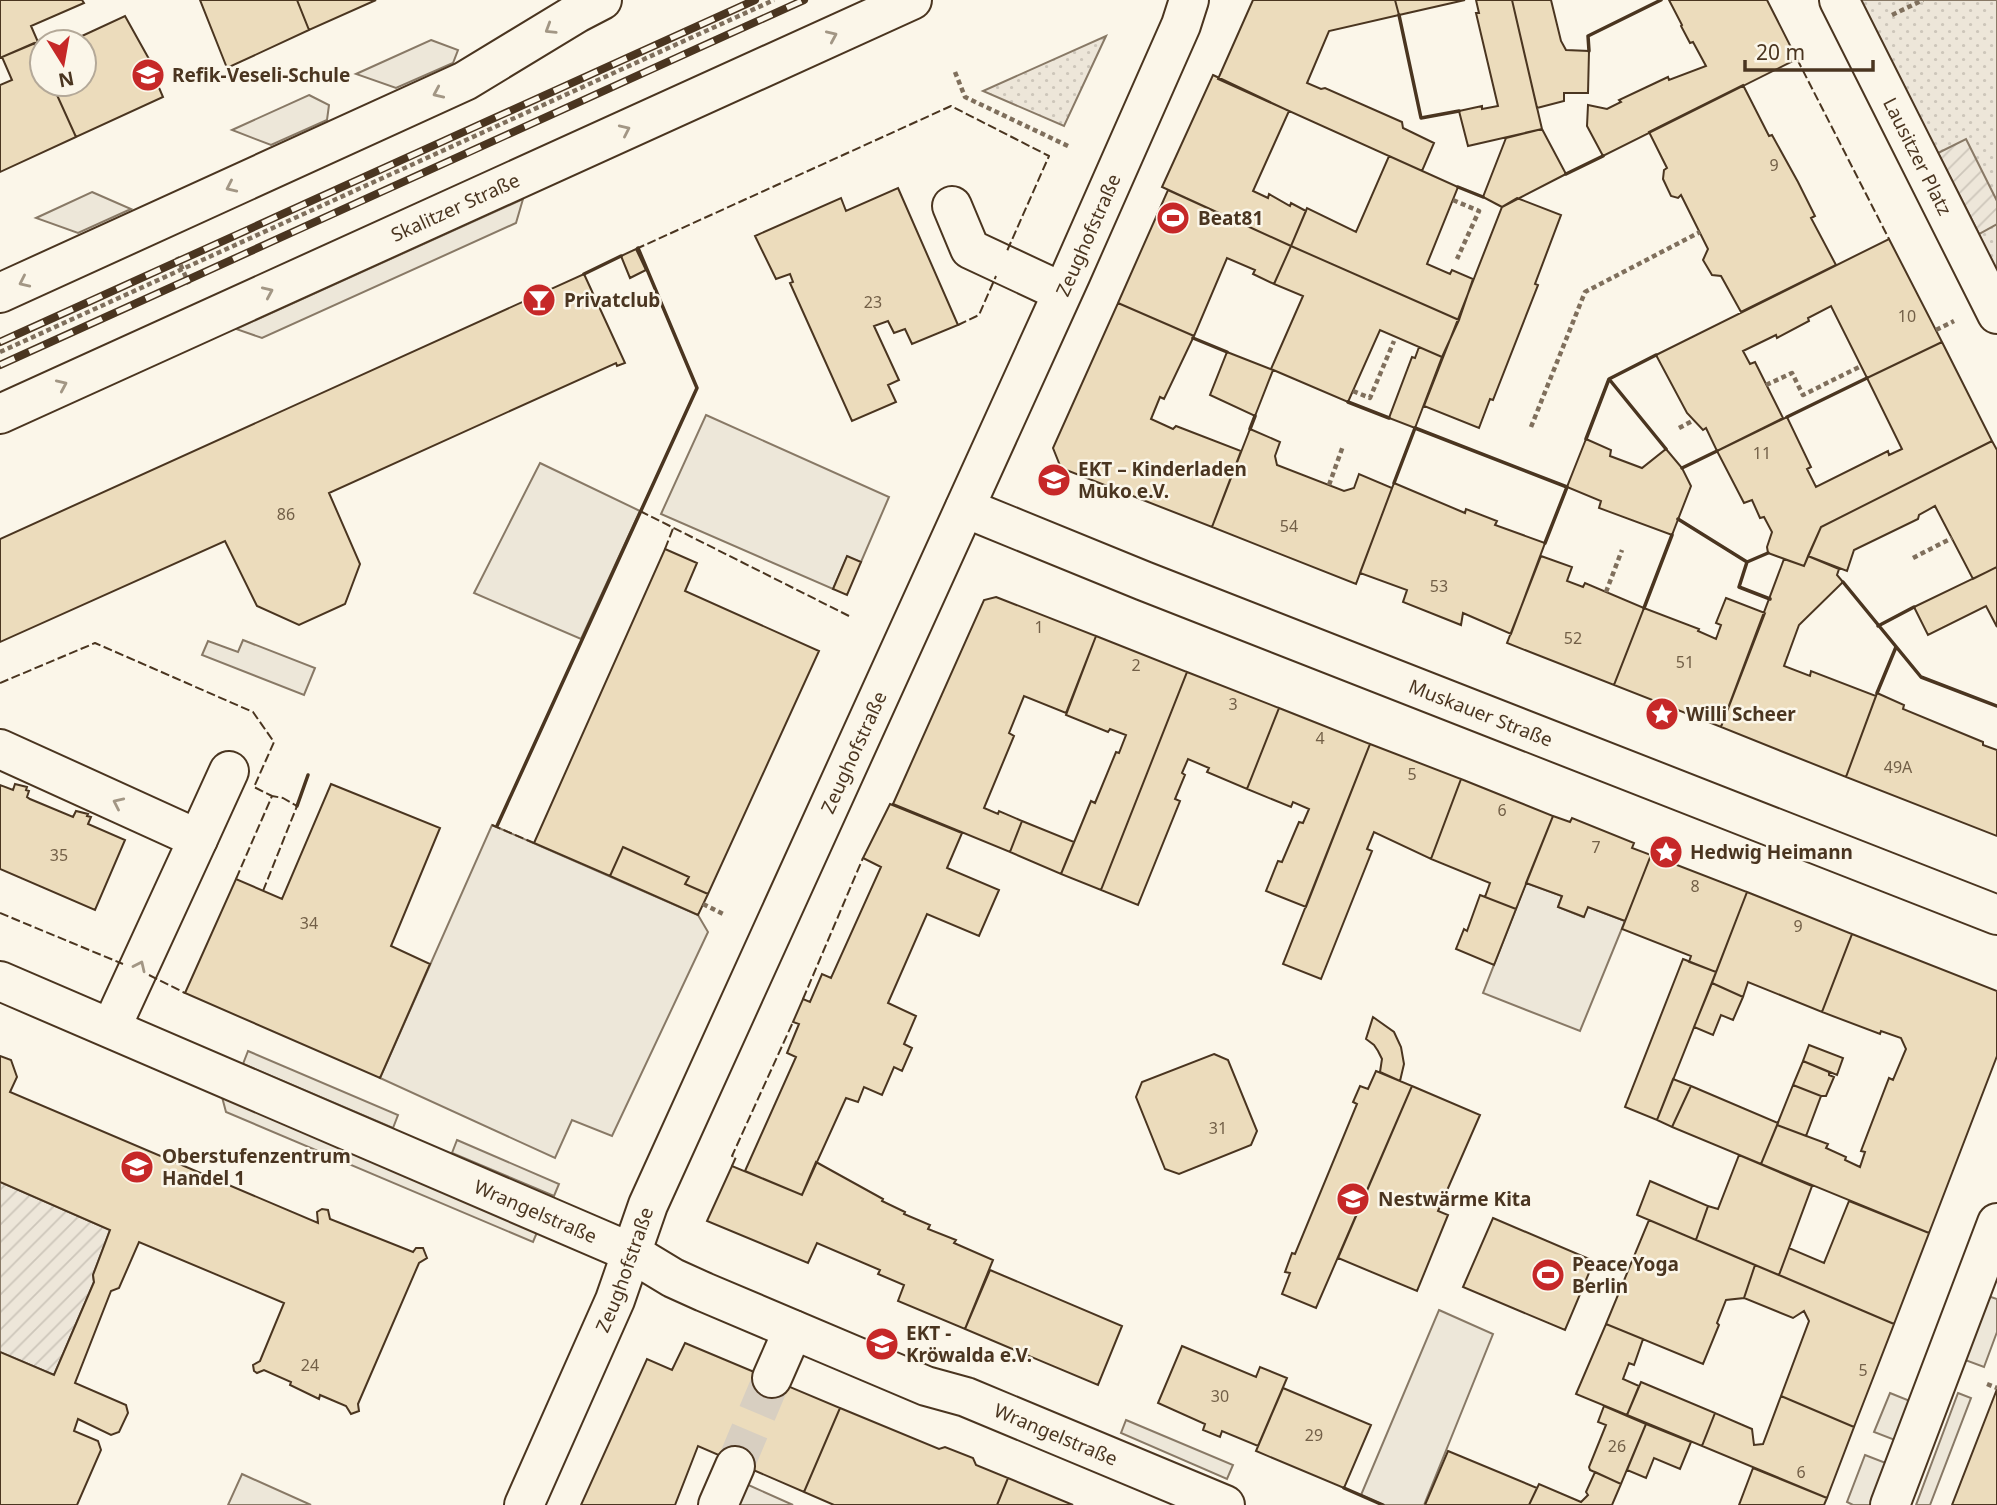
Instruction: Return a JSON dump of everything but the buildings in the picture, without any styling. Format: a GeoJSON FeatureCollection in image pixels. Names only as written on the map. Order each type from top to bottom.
{"type":"FeatureCollection","features":[{"type":"Feature","properties":{"kind":"street"},"geometry":{"type":"LineString","coordinates":[[0,293],[465,81],[602,0]]}},
{"type":"Feature","properties":{"kind":"street","name":"Skalitzer Straße"},"geometry":{"type":"LineString","coordinates":[[0,414],[912,0]]}},
{"type":"Feature","properties":{"kind":"street","name":"Zeughofstraße"},"geometry":{"type":"LineString","coordinates":[[524,1505],[615,1300],[648,1205],[1062,292],[1181,25],[1189,0]]}},
{"type":"Feature","properties":{"kind":"street","name":"Lausitzer Platz"},"geometry":{"type":"LineString","coordinates":[[1839,0],[1997,314]]}},
{"type":"Feature","properties":{"kind":"street"},"geometry":{"type":"LineString","coordinates":[[952,206],[970,249],[1062,292]]}},
{"type":"Feature","properties":{"kind":"street","name":"Muskauer Straße"},"geometry":{"type":"LineString","coordinates":[[965,508],[1144,581],[1997,915]]}},
{"type":"Feature","properties":{"kind":"street"},"geometry":{"type":"LineString","coordinates":[[0,749],[198,839]]}},
{"type":"Feature","properties":{"kind":"street"},"geometry":{"type":"LineString","coordinates":[[111,1028],[229,771]]}},
{"type":"Feature","properties":{"kind":"street","name":"Wrangelstraße"},"geometry":{"type":"LineString","coordinates":[[0,981],[630,1252],[683,1283],[926,1386],[979,1402],[1225,1505]]}},
{"type":"Feature","properties":{"kind":"street"},"geometry":{"type":"LineString","coordinates":[[1890,1505],[1997,1223]]}},
{"type":"Feature","properties":{"kind":"street"},"geometry":{"type":"LineString","coordinates":[[772,1378],[793,1330]]}},
{"type":"Feature","properties":{"kind":"street"},"geometry":{"type":"LineString","coordinates":[[718,1505],[735,1466]]}},
{"type":"Feature","properties":{"kind":"path"},"geometry":{"type":"LineString","coordinates":[[0,352],[774,0]]}},
{"type":"Feature","properties":{"kind":"path"},"geometry":{"type":"LineString","coordinates":[[955,72],[965,97],[1068,146]]}},
{"type":"Feature","properties":{"kind":"path"},"geometry":{"type":"LineString","coordinates":[[1453,200],[1479,211],[1457,259]]}},
{"type":"Feature","properties":{"kind":"path"},"geometry":{"type":"LineString","coordinates":[[1531,427],[1585,292],[1700,232]]}},
{"type":"Feature","properties":{"kind":"path"},"geometry":{"type":"LineString","coordinates":[[173,248],[192,292]]}},
{"type":"Feature","properties":{"kind":"path"},"geometry":{"type":"LineString","coordinates":[[1353,391],[1370,398],[1394,341]]}},
{"type":"Feature","properties":{"kind":"path"},"geometry":{"type":"LineString","coordinates":[[1766,385],[1792,373],[1803,395],[1861,366]]}},
{"type":"Feature","properties":{"kind":"path"},"geometry":{"type":"LineString","coordinates":[[1679,428],[1694,420]]}},
{"type":"Feature","properties":{"kind":"path"},"geometry":{"type":"LineString","coordinates":[[1329,485],[1343,446]]}},
{"type":"Feature","properties":{"kind":"path"},"geometry":{"type":"LineString","coordinates":[[1913,558],[1952,538]]}},
{"type":"Feature","properties":{"kind":"path"},"geometry":{"type":"LineString","coordinates":[[1606,592],[1622,550]]}},
{"type":"Feature","properties":{"kind":"path"},"geometry":{"type":"LineString","coordinates":[[703,904],[725,915]]}},
{"type":"Feature","properties":{"kind":"path"},"geometry":{"type":"LineString","coordinates":[[1987,1384],[1997,1388]]}},
{"type":"Feature","properties":{"kind":"shaded area"},"geometry":{"type":"Polygon","coordinates":[[[1852,0],[1997,0],[1997,283],[1988,259],[1990,257],[1885,49],[1852,0]]]}},
{"type":"Feature","properties":{"kind":"shaded area"},"geometry":{"type":"Polygon","coordinates":[[[1106,36],[1064,126],[983,91],[1106,36]]]}},
{"type":"Feature","properties":{"kind":"shaded area"},"geometry":{"type":"Polygon","coordinates":[[[431,40],[458,50],[453,63],[396,88],[356,74],[431,40]]]}},
{"type":"Feature","properties":{"kind":"shaded area"},"geometry":{"type":"Polygon","coordinates":[[[309,95],[329,105],[327,120],[271,145],[232,130],[309,95]]]}},
{"type":"Feature","properties":{"kind":"shaded area"},"geometry":{"type":"Polygon","coordinates":[[[1966,139],[1997,201],[1997,224],[1979,234],[1938,153],[1966,139]]]}},
{"type":"Feature","properties":{"kind":"shaded area"},"geometry":{"type":"Polygon","coordinates":[[[92,192],[131,209],[78,233],[36,218],[92,192]]]}},
{"type":"Feature","properties":{"kind":"shaded area"},"geometry":{"type":"Polygon","coordinates":[[[523,199],[516,223],[262,338],[236,329],[523,199]]]}},
{"type":"Feature","properties":{"kind":"shaded area"},"geometry":{"type":"Polygon","coordinates":[[[706,415],[889,497],[861,562],[847,557],[833,589],[661,514],[706,415]]]}},
{"type":"Feature","properties":{"kind":"shaded area"},"geometry":{"type":"Polygon","coordinates":[[[540,463],[640,511],[581,639],[474,593],[540,463]]]}},
{"type":"Feature","properties":{"kind":"shaded area"},"geometry":{"type":"Polygon","coordinates":[[[243,640],[315,668],[304,695],[202,655],[208,641],[238,652],[243,640]]]}},
{"type":"Feature","properties":{"kind":"shaded area"},"geometry":{"type":"Polygon","coordinates":[[[492,825],[698,915],[708,932],[612,1136],[572,1120],[555,1158],[380,1078],[492,825]]]}},
{"type":"Feature","properties":{"kind":"shaded area"},"geometry":{"type":"Polygon","coordinates":[[[1526,883],[1562,896],[1558,907],[1583,917],[1588,907],[1625,921],[1580,1031],[1483,993],[1526,883]]]}},
{"type":"Feature","properties":{"kind":"shaded area"},"geometry":{"type":"Polygon","coordinates":[[[248,1051],[398,1115],[393,1128],[243,1064],[248,1051]]]}},
{"type":"Feature","properties":{"kind":"shaded area"},"geometry":{"type":"Polygon","coordinates":[[[222,1097],[538,1230],[533,1242],[226,1112],[222,1097]]]}},
{"type":"Feature","properties":{"kind":"shaded area"},"geometry":{"type":"Polygon","coordinates":[[[457,1140],[559,1184],[554,1196],[452,1153],[457,1140]]]}},
{"type":"Feature","properties":{"kind":"shaded area"},"geometry":{"type":"Polygon","coordinates":[[[0,1182],[110,1230],[93,1275],[94,1282],[54,1375],[0,1352],[0,1182]]]}},
{"type":"Feature","properties":{"kind":"shaded area"},"geometry":{"type":"Polygon","coordinates":[[[1982,1294],[1997,1299],[1997,1332],[1984,1367],[1957,1357],[1982,1294]]]}},
{"type":"Feature","properties":{"kind":"shaded area"},"geometry":{"type":"Polygon","coordinates":[[[1439,1310],[1493,1334],[1424,1505],[1383,1505],[1361,1495],[1439,1310]]]}},
{"type":"Feature","properties":{"kind":"shaded area"},"geometry":{"type":"Polygon","coordinates":[[[1890,1393],[1915,1403],[1900,1442],[1874,1432],[1890,1393]]]}},
{"type":"Feature","properties":{"kind":"shaded area"},"geometry":{"type":"Polygon","coordinates":[[[1958,1393],[1971,1398],[1930,1505],[1916,1505],[1958,1393]]]}},
{"type":"Feature","properties":{"kind":"shaded area"},"geometry":{"type":"Polygon","coordinates":[[[1126,1420],[1233,1465],[1227,1479],[1121,1433],[1126,1420]]]}},
{"type":"Feature","properties":{"kind":"shaded area"},"geometry":{"type":"Polygon","coordinates":[[[1865,1455],[1891,1465],[1876,1505],[1853,1505],[1847,1502],[1865,1455]]]}},
{"type":"Feature","properties":{"kind":"shaded area"},"geometry":{"type":"Polygon","coordinates":[[[242,1474],[311,1505],[228,1505],[242,1474]]]}},
{"type":"Feature","properties":{"kind":"shaded area"},"geometry":{"type":"Polygon","coordinates":[[[744,1483],[793,1505],[734,1505],[744,1483]]]}},
{"type":"Feature","properties":{"kind":"tunnel"},"geometry":{"type":"LineString","coordinates":[[735,1466],[772,1378]]}},
{"type":"Feature","properties":{"kind":"railway"},"geometry":{"type":"LineString","coordinates":[[0,342],[755,0]]}},
{"type":"Feature","properties":{"kind":"railway"},"geometry":{"type":"LineString","coordinates":[[0,365],[804,0]]}},
{"type":"Feature","properties":{"kind":"fence"},"geometry":{"type":"LineString","coordinates":[[1797,59],[1889,239]]}},
{"type":"Feature","properties":{"kind":"fence"},"geometry":{"type":"LineString","coordinates":[[636,249],[951,106],[1049,156],[1007,251]]}},
{"type":"Feature","properties":{"kind":"fence"},"geometry":{"type":"LineString","coordinates":[[958,325],[979,315],[996,276]]}},
{"type":"Feature","properties":{"kind":"fence"},"geometry":{"type":"LineString","coordinates":[[640,511],[849,616]]}},
{"type":"Feature","properties":{"kind":"fence"},"geometry":{"type":"LineString","coordinates":[[665,549],[674,526]]}},
{"type":"Feature","properties":{"kind":"fence"},"geometry":{"type":"LineString","coordinates":[[0,683],[95,643],[253,712],[274,742],[254,787],[272,796],[236,879]]}},
{"type":"Feature","properties":{"kind":"fence"},"geometry":{"type":"LineString","coordinates":[[263,891],[297,806],[283,798],[272,796]]}},
{"type":"Feature","properties":{"kind":"fence"},"geometry":{"type":"LineString","coordinates":[[492,825],[534,843]]}},
{"type":"Feature","properties":{"kind":"fence"},"geometry":{"type":"LineString","coordinates":[[803,999],[863,858]]}},
{"type":"Feature","properties":{"kind":"fence"},"geometry":{"type":"LineString","coordinates":[[0,913],[123,964]]}},
{"type":"Feature","properties":{"kind":"fence"},"geometry":{"type":"LineString","coordinates":[[149,975],[185,993]]}},
{"type":"Feature","properties":{"kind":"fence"},"geometry":{"type":"LineString","coordinates":[[732,1166],[736,1157],[732,1156],[793,1022]]}},
{"type":"Feature","properties":{"kind":"wall"},"geometry":{"type":"LineString","coordinates":[[1589,51],[1588,36],[1661,0]]}},
{"type":"Feature","properties":{"kind":"wall"},"geometry":{"type":"LineString","coordinates":[[1399,15],[1421,118],[1459,111]]}},
{"type":"Feature","properties":{"kind":"wall"},"geometry":{"type":"LineString","coordinates":[[1566,174],[1603,156]]}},
{"type":"Feature","properties":{"kind":"wall"},"geometry":{"type":"LineString","coordinates":[[1458,187],[1483,197]]}},
{"type":"Feature","properties":{"kind":"wall"},"geometry":{"type":"LineString","coordinates":[[497,826],[697,388],[638,248]]}},
{"type":"Feature","properties":{"kind":"wall"},"geometry":{"type":"LineString","coordinates":[[584,274],[621,256]]}},
{"type":"Feature","properties":{"kind":"wall"},"geometry":{"type":"LineString","coordinates":[[1193,338],[1227,352]]}},
{"type":"Feature","properties":{"kind":"wall"},"geometry":{"type":"LineString","coordinates":[[1586,439],[1609,379],[1656,355]]}},
{"type":"Feature","properties":{"kind":"wall"},"geometry":{"type":"LineString","coordinates":[[1787,417],[1867,378]]}},
{"type":"Feature","properties":{"kind":"wall"},"geometry":{"type":"LineString","coordinates":[[1609,379],[1666,449]]}},
{"type":"Feature","properties":{"kind":"wall"},"geometry":{"type":"LineString","coordinates":[[1348,402],[1389,418]]}},
{"type":"Feature","properties":{"kind":"wall"},"geometry":{"type":"LineString","coordinates":[[1250,429],[1255,416]]}},
{"type":"Feature","properties":{"kind":"wall"},"geometry":{"type":"LineString","coordinates":[[1394,483],[1415,428],[1567,487],[1545,543]]}},
{"type":"Feature","properties":{"kind":"wall"},"geometry":{"type":"LineString","coordinates":[[1682,468],[1717,451]]}},
{"type":"Feature","properties":{"kind":"wall"},"geometry":{"type":"LineString","coordinates":[[1678,519],[1747,562]]}},
{"type":"Feature","properties":{"kind":"wall"},"geometry":{"type":"LineString","coordinates":[[1644,608],[1672,535]]}},
{"type":"Feature","properties":{"kind":"wall"},"geometry":{"type":"LineString","coordinates":[[1768,553],[1747,562],[1739,587],[1770,599]]}},
{"type":"Feature","properties":{"kind":"wall"},"geometry":{"type":"LineString","coordinates":[[1843,582],[1921,677],[1997,706]]}},
{"type":"Feature","properties":{"kind":"wall"},"geometry":{"type":"LineString","coordinates":[[1878,626],[1914,607]]}},
{"type":"Feature","properties":{"kind":"wall"},"geometry":{"type":"LineString","coordinates":[[1877,693],[1896,647]]}},
{"type":"Feature","properties":{"kind":"wall"},"geometry":{"type":"LineString","coordinates":[[297,806],[308,775]]}},
{"type":"Feature","properties":{"kind":"wall"},"geometry":{"type":"LineString","coordinates":[[1344,1488],[1383,1505]]}},
{"type":"Feature","properties":{"kind":"place","name":"Refik-Veseli-Schule"},"geometry":{"type":"Point","coordinates":[148,75]}},
{"type":"Feature","properties":{"kind":"place","name":"Beat81"},"geometry":{"type":"Point","coordinates":[1173,218]}},
{"type":"Feature","properties":{"kind":"place","name":"Privatclub"},"geometry":{"type":"Point","coordinates":[539,300]}},
{"type":"Feature","properties":{"kind":"place","name":"EKT – Kinderladen Muko e.V."},"geometry":{"type":"Point","coordinates":[1054,480]}},
{"type":"Feature","properties":{"kind":"place","name":"Willi Scheer"},"geometry":{"type":"Point","coordinates":[1662,714]}},
{"type":"Feature","properties":{"kind":"place","name":"Hedwig Heimann"},"geometry":{"type":"Point","coordinates":[1666,852]}},
{"type":"Feature","properties":{"kind":"place","name":"Oberstufenzentrum Handel 1"},"geometry":{"type":"Point","coordinates":[137,1167]}},
{"type":"Feature","properties":{"kind":"place","name":"Nestwärme Kita"},"geometry":{"type":"Point","coordinates":[1353,1199]}},
{"type":"Feature","properties":{"kind":"place","name":"Peace Yoga Berlin"},"geometry":{"type":"Point","coordinates":[1548,1275]}},
{"type":"Feature","properties":{"kind":"place","name":"EKT - Kröwalda e.V."},"geometry":{"type":"Point","coordinates":[882,1344]}}]}
